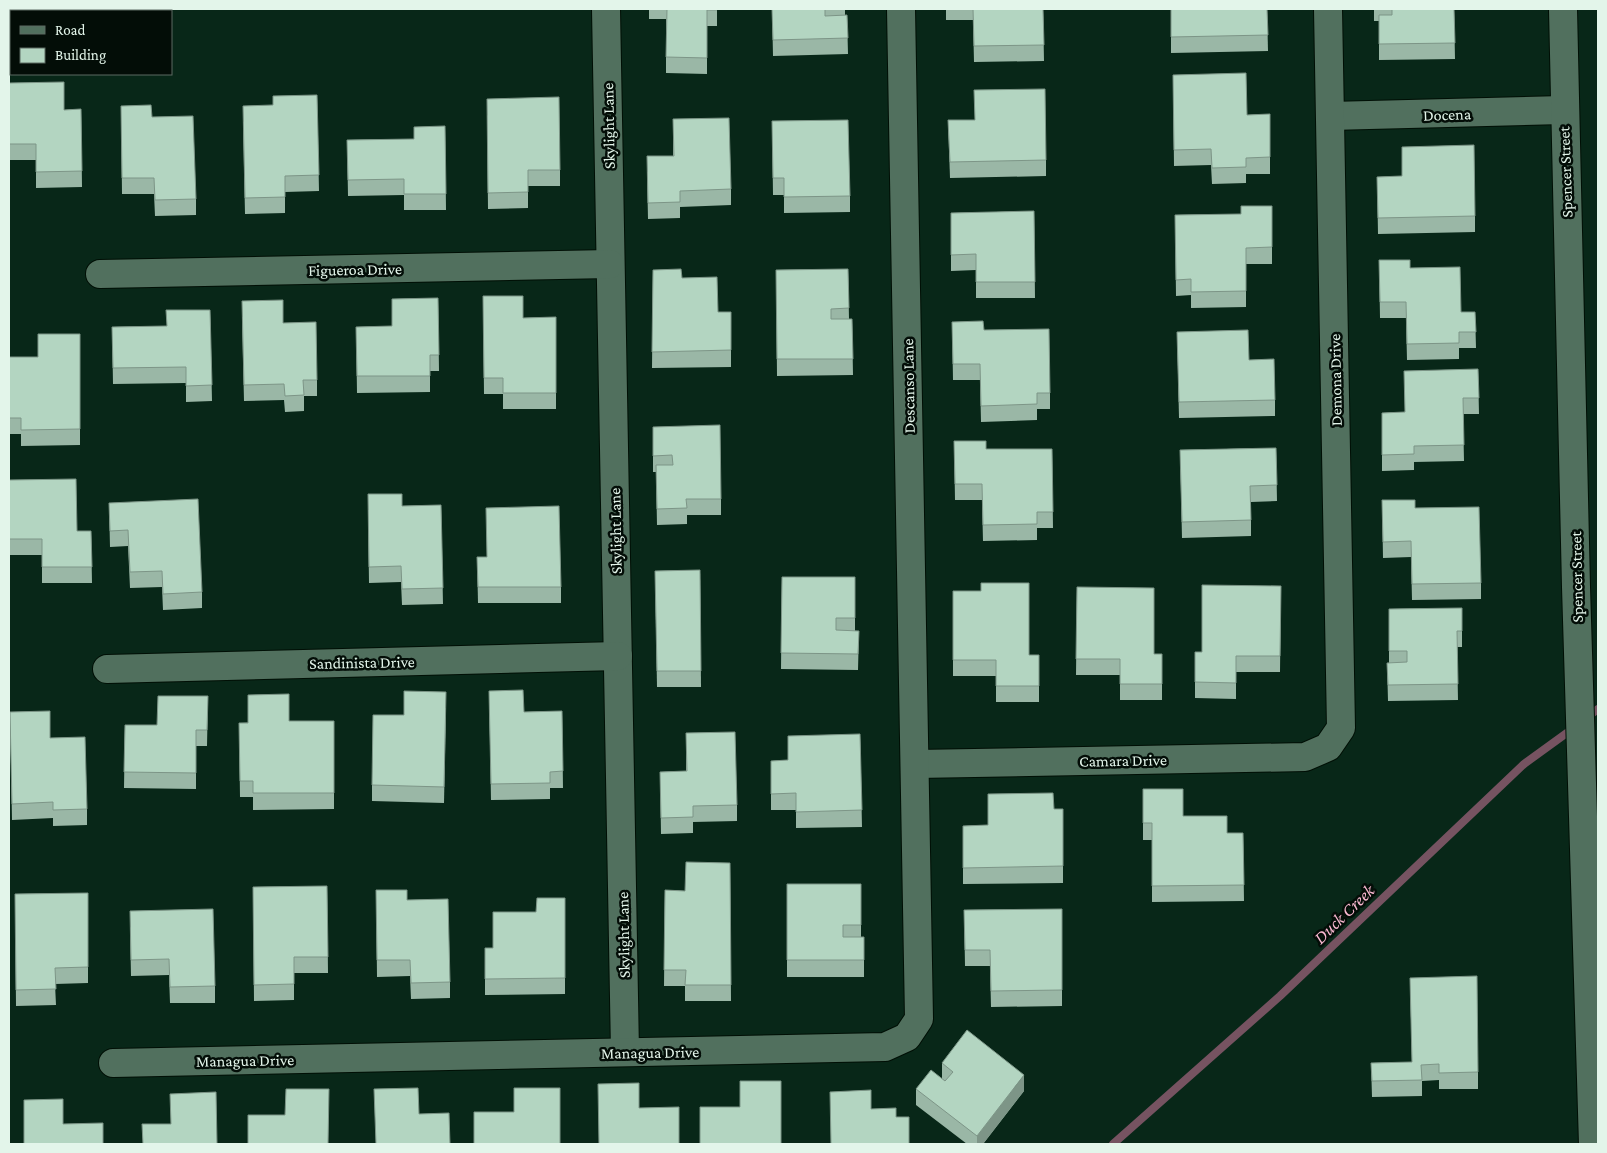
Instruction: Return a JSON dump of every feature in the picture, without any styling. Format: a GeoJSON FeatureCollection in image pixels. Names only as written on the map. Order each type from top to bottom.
{"type":"FeatureCollection","features":[{"type":"Feature","properties":{"kind":"street","name":"Skylight Lane"},"geometry":{"type":"LineString","coordinates":[[606,9],[625,1052]]}},
{"type":"Feature","properties":{"kind":"street","name":"Descanso Lane"},"geometry":{"type":"LineString","coordinates":[[901,9],[916,764]]}},
{"type":"Feature","properties":{"kind":"street","name":"Demona Drive"},"geometry":{"type":"LineString","coordinates":[[1328,9],[1341,728],[1328,747]]}},
{"type":"Feature","properties":{"kind":"street","name":"Spencer Street"},"geometry":{"type":"LineString","coordinates":[[1562,9],[1582,828],[1593,1144]]}},
{"type":"Feature","properties":{"kind":"street","name":"Docena"},"geometry":{"type":"LineString","coordinates":[[1330,116],[1564,110]]}},
{"type":"Feature","properties":{"kind":"street","name":"Figueroa Drive"},"geometry":{"type":"LineString","coordinates":[[100,274],[610,264]]}},
{"type":"Feature","properties":{"kind":"street","name":"Sandinista Drive"},"geometry":{"type":"LineString","coordinates":[[107,669],[618,656]]}},
{"type":"Feature","properties":{"kind":"street","name":"Camara Drive"},"geometry":{"type":"LineString","coordinates":[[916,764],[1305,757],[1328,747]]}},
{"type":"Feature","properties":{"kind":"street","name":"Managua Drive"},"geometry":{"type":"LineString","coordinates":[[113,1063],[885,1047],[907,1038],[919,1019],[916,764]]}},
{"type":"Feature","properties":{"kind":"building"},"geometry":{"type":"Polygon","coordinates":[[[667,9],[717,9],[707,10],[707,58],[666,57],[667,9]]]}},
{"type":"Feature","properties":{"kind":"building"},"geometry":{"type":"Polygon","coordinates":[[[772,9],[825,9],[825,16],[847,15],[848,38],[773,40],[772,9]]]}},
{"type":"Feature","properties":{"kind":"building"},"geometry":{"type":"Polygon","coordinates":[[[973,9],[1043,9],[1044,45],[974,46],[973,9]]]}},
{"type":"Feature","properties":{"kind":"building"},"geometry":{"type":"Polygon","coordinates":[[[1171,9],[1267,9],[1268,35],[1171,37],[1171,9]]]}},
{"type":"Feature","properties":{"kind":"building"},"geometry":{"type":"Polygon","coordinates":[[[1392,9],[1454,9],[1455,43],[1379,44],[1379,15],[1392,15],[1392,9]]]}},
{"type":"Feature","properties":{"kind":"building"},"geometry":{"type":"Polygon","coordinates":[[[1246,73],[1247,115],[1270,114],[1270,157],[1246,158],[1246,167],[1212,168],[1211,149],[1174,150],[1173,75],[1246,73]]]}},
{"type":"Feature","properties":{"kind":"building"},"geometry":{"type":"Polygon","coordinates":[[[64,82],[64,110],[81,109],[82,171],[36,172],[36,144],[9,144],[9,83],[64,82]]]}},
{"type":"Feature","properties":{"kind":"building"},"geometry":{"type":"Polygon","coordinates":[[[1045,89],[1046,160],[950,162],[948,120],[975,120],[974,90],[1045,89]]]}},
{"type":"Feature","properties":{"kind":"building"},"geometry":{"type":"Polygon","coordinates":[[[317,95],[319,175],[285,176],[285,197],[245,198],[243,106],[273,105],[273,96],[317,95]]]}},
{"type":"Feature","properties":{"kind":"building"},"geometry":{"type":"Polygon","coordinates":[[[559,97],[560,170],[528,170],[528,192],[488,193],[487,99],[559,97]]]}},
{"type":"Feature","properties":{"kind":"building"},"geometry":{"type":"Polygon","coordinates":[[[151,105],[152,117],[193,116],[196,199],[155,200],[154,178],[122,178],[121,106],[151,105]]]}},
{"type":"Feature","properties":{"kind":"building"},"geometry":{"type":"Polygon","coordinates":[[[729,118],[731,189],[680,191],[680,202],[648,203],[647,156],[674,156],[673,119],[729,118]]]}},
{"type":"Feature","properties":{"kind":"building"},"geometry":{"type":"Polygon","coordinates":[[[848,120],[850,196],[784,197],[784,178],[773,178],[772,121],[848,120]]]}},
{"type":"Feature","properties":{"kind":"building"},"geometry":{"type":"Polygon","coordinates":[[[445,126],[446,194],[404,194],[404,179],[348,180],[347,140],[414,139],[414,127],[445,126]]]}},
{"type":"Feature","properties":{"kind":"building"},"geometry":{"type":"Polygon","coordinates":[[[1474,145],[1475,216],[1378,218],[1377,177],[1402,176],[1402,147],[1474,145]]]}},
{"type":"Feature","properties":{"kind":"building"},"geometry":{"type":"Polygon","coordinates":[[[1241,206],[1272,206],[1272,247],[1246,248],[1246,291],[1191,292],[1191,279],[1176,280],[1175,215],[1241,214],[1241,206]]]}},
{"type":"Feature","properties":{"kind":"building"},"geometry":{"type":"Polygon","coordinates":[[[1034,211],[1035,282],[976,282],[976,254],[951,255],[951,213],[1034,211]]]}},
{"type":"Feature","properties":{"kind":"building"},"geometry":{"type":"Polygon","coordinates":[[[1379,260],[1410,260],[1410,268],[1460,267],[1461,312],[1475,312],[1476,332],[1459,332],[1459,343],[1407,344],[1406,302],[1380,302],[1379,260]]]}},
{"type":"Feature","properties":{"kind":"building"},"geometry":{"type":"Polygon","coordinates":[[[681,269],[682,278],[717,277],[718,312],[731,312],[731,350],[652,352],[653,270],[681,269]]]}},
{"type":"Feature","properties":{"kind":"building"},"geometry":{"type":"Polygon","coordinates":[[[848,269],[849,308],[831,309],[831,319],[852,319],[853,359],[777,359],[776,270],[848,269]]]}},
{"type":"Feature","properties":{"kind":"building"},"geometry":{"type":"Polygon","coordinates":[[[483,296],[523,296],[523,318],[556,317],[556,393],[503,393],[503,378],[484,378],[483,296]]]}},
{"type":"Feature","properties":{"kind":"building"},"geometry":{"type":"Polygon","coordinates":[[[438,298],[439,355],[430,355],[430,376],[357,376],[356,327],[392,326],[392,299],[438,298]]]}},
{"type":"Feature","properties":{"kind":"building"},"geometry":{"type":"Polygon","coordinates":[[[283,300],[283,323],[316,322],[317,380],[303,380],[304,395],[285,396],[284,384],[244,385],[242,301],[283,300]]]}},
{"type":"Feature","properties":{"kind":"building"},"geometry":{"type":"Polygon","coordinates":[[[166,310],[210,310],[212,385],[186,386],[186,367],[113,368],[112,327],[167,326],[166,310]]]}},
{"type":"Feature","properties":{"kind":"building"},"geometry":{"type":"Polygon","coordinates":[[[983,321],[984,330],[1049,329],[1050,393],[1037,393],[1037,404],[981,406],[980,364],[953,364],[952,322],[983,321]]]}},
{"type":"Feature","properties":{"kind":"building"},"geometry":{"type":"Polygon","coordinates":[[[1248,330],[1249,360],[1274,359],[1275,400],[1179,402],[1177,332],[1248,330]]]}},
{"type":"Feature","properties":{"kind":"building"},"geometry":{"type":"Polygon","coordinates":[[[38,334],[80,334],[80,429],[21,430],[21,418],[9,418],[9,357],[38,357],[38,334]]]}},
{"type":"Feature","properties":{"kind":"building"},"geometry":{"type":"Polygon","coordinates":[[[1478,369],[1479,398],[1463,398],[1464,445],[1414,446],[1414,454],[1382,455],[1382,413],[1405,412],[1404,371],[1478,369]]]}},
{"type":"Feature","properties":{"kind":"building"},"geometry":{"type":"Polygon","coordinates":[[[720,425],[721,499],[686,499],[687,508],[657,509],[656,465],[673,465],[672,455],[653,456],[653,427],[720,425]]]}},
{"type":"Feature","properties":{"kind":"building"},"geometry":{"type":"Polygon","coordinates":[[[954,441],[986,441],[986,449],[1052,449],[1053,512],[1037,512],[1037,524],[983,525],[982,484],[955,484],[954,441]]]}},
{"type":"Feature","properties":{"kind":"building"},"geometry":{"type":"Polygon","coordinates":[[[1276,448],[1277,485],[1250,486],[1251,520],[1182,522],[1180,450],[1276,448]]]}},
{"type":"Feature","properties":{"kind":"building"},"geometry":{"type":"Polygon","coordinates":[[[76,479],[77,531],[91,531],[92,567],[42,567],[42,539],[9,539],[9,480],[76,479]]]}},
{"type":"Feature","properties":{"kind":"building"},"geometry":{"type":"Polygon","coordinates":[[[368,494],[402,494],[402,506],[441,505],[443,588],[402,589],[401,566],[369,567],[368,494]]]}},
{"type":"Feature","properties":{"kind":"building"},"geometry":{"type":"Polygon","coordinates":[[[198,499],[202,592],[163,594],[162,571],[130,572],[128,530],[110,531],[109,503],[198,499]]]}},
{"type":"Feature","properties":{"kind":"building"},"geometry":{"type":"Polygon","coordinates":[[[1382,500],[1415,500],[1415,508],[1479,507],[1481,583],[1412,584],[1411,541],[1383,542],[1382,500]]]}},
{"type":"Feature","properties":{"kind":"building"},"geometry":{"type":"Polygon","coordinates":[[[559,506],[561,587],[478,587],[477,557],[487,557],[486,508],[559,506]]]}},
{"type":"Feature","properties":{"kind":"building"},"geometry":{"type":"Polygon","coordinates":[[[700,570],[701,671],[657,671],[655,571],[700,570]]]}},
{"type":"Feature","properties":{"kind":"building"},"geometry":{"type":"Polygon","coordinates":[[[782,577],[855,577],[855,618],[836,618],[836,630],[859,631],[858,654],[781,653],[782,577]]]}},
{"type":"Feature","properties":{"kind":"building"},"geometry":{"type":"Polygon","coordinates":[[[981,583],[1029,583],[1029,655],[1039,655],[1039,686],[996,686],[996,660],[953,660],[953,591],[981,591],[981,583]]]}},
{"type":"Feature","properties":{"kind":"building"},"geometry":{"type":"Polygon","coordinates":[[[1202,585],[1281,586],[1280,656],[1236,656],[1236,683],[1195,682],[1195,652],[1202,652],[1202,585]]]}},
{"type":"Feature","properties":{"kind":"building"},"geometry":{"type":"Polygon","coordinates":[[[1077,587],[1154,588],[1154,654],[1162,654],[1162,684],[1120,684],[1120,659],[1076,659],[1077,587]]]}},
{"type":"Feature","properties":{"kind":"building"},"geometry":{"type":"Polygon","coordinates":[[[1462,608],[1462,631],[1457,631],[1458,684],[1388,685],[1387,663],[1407,662],[1407,651],[1389,651],[1389,609],[1462,608]]]}},
{"type":"Feature","properties":{"kind":"building"},"geometry":{"type":"Polygon","coordinates":[[[523,690],[524,712],[562,711],[563,771],[550,772],[550,783],[491,784],[489,691],[523,690]]]}},
{"type":"Feature","properties":{"kind":"building"},"geometry":{"type":"Polygon","coordinates":[[[404,691],[446,692],[444,787],[372,785],[373,715],[404,715],[404,691]]]}},
{"type":"Feature","properties":{"kind":"building"},"geometry":{"type":"Polygon","coordinates":[[[289,694],[289,721],[334,721],[334,793],[253,793],[253,781],[240,781],[239,723],[248,723],[248,695],[289,694]]]}},
{"type":"Feature","properties":{"kind":"building"},"geometry":{"type":"Polygon","coordinates":[[[158,696],[208,696],[207,730],[196,730],[196,773],[124,772],[125,725],[157,725],[158,696]]]}},
{"type":"Feature","properties":{"kind":"building"},"geometry":{"type":"Polygon","coordinates":[[[50,711],[50,738],[85,737],[87,809],[53,810],[53,802],[12,804],[10,712],[50,711]]]}},
{"type":"Feature","properties":{"kind":"building"},"geometry":{"type":"Polygon","coordinates":[[[735,732],[737,805],[693,806],[693,817],[661,818],[660,772],[687,771],[686,733],[735,732]]]}},
{"type":"Feature","properties":{"kind":"building"},"geometry":{"type":"Polygon","coordinates":[[[860,734],[862,810],[796,812],[796,793],[771,794],[771,761],[788,760],[788,736],[860,734]]]}},
{"type":"Feature","properties":{"kind":"building"},"geometry":{"type":"Polygon","coordinates":[[[1143,789],[1183,789],[1183,816],[1227,816],[1227,833],[1243,833],[1244,885],[1152,886],[1152,823],[1143,823],[1143,789]]]}},
{"type":"Feature","properties":{"kind":"building"},"geometry":{"type":"Polygon","coordinates":[[[1053,793],[1054,809],[1063,809],[1063,866],[963,868],[963,826],[988,825],[988,794],[1053,793]]]}},
{"type":"Feature","properties":{"kind":"building"},"geometry":{"type":"Polygon","coordinates":[[[686,862],[730,863],[731,985],[685,985],[686,970],[664,970],[665,890],[685,891],[686,862]]]}},
{"type":"Feature","properties":{"kind":"building"},"geometry":{"type":"Polygon","coordinates":[[[787,884],[861,884],[861,925],[843,925],[843,937],[864,937],[864,960],[787,960],[787,884]]]}},
{"type":"Feature","properties":{"kind":"building"},"geometry":{"type":"Polygon","coordinates":[[[327,886],[328,957],[294,957],[294,984],[254,985],[253,887],[327,886]]]}},
{"type":"Feature","properties":{"kind":"building"},"geometry":{"type":"Polygon","coordinates":[[[376,890],[407,890],[407,900],[448,899],[450,982],[411,983],[410,960],[377,960],[376,890]]]}},
{"type":"Feature","properties":{"kind":"building"},"geometry":{"type":"Polygon","coordinates":[[[88,893],[88,967],[55,968],[56,989],[16,990],[15,894],[88,893]]]}},
{"type":"Feature","properties":{"kind":"building"},"geometry":{"type":"Polygon","coordinates":[[[537,898],[565,898],[565,978],[485,979],[485,948],[493,948],[493,912],[536,912],[537,898]]]}},
{"type":"Feature","properties":{"kind":"building"},"geometry":{"type":"Polygon","coordinates":[[[213,909],[215,986],[170,987],[169,959],[131,960],[130,911],[213,909]]]}},
{"type":"Feature","properties":{"kind":"building"},"geometry":{"type":"Polygon","coordinates":[[[1062,909],[1062,990],[991,991],[990,950],[965,950],[964,910],[1062,909]]]}},
{"type":"Feature","properties":{"kind":"building"},"geometry":{"type":"Polygon","coordinates":[[[1477,976],[1478,1072],[1439,1073],[1439,1064],[1421,1065],[1422,1080],[1372,1081],[1371,1063],[1412,1062],[1410,978],[1477,976]]]}},
{"type":"Feature","properties":{"kind":"building"},"geometry":{"type":"Polygon","coordinates":[[[967,1030],[1024,1075],[977,1136],[916,1089],[931,1070],[945,1081],[953,1072],[942,1063],[967,1030]]]}},
{"type":"Feature","properties":{"kind":"building"},"geometry":{"type":"Polygon","coordinates":[[[740,1081],[781,1081],[781,1144],[700,1144],[700,1107],[740,1107],[740,1081]]]}},
{"type":"Feature","properties":{"kind":"building"},"geometry":{"type":"Polygon","coordinates":[[[639,1083],[639,1108],[679,1107],[679,1144],[599,1144],[598,1084],[639,1083]]]}},
{"type":"Feature","properties":{"kind":"building"},"geometry":{"type":"Polygon","coordinates":[[[418,1088],[419,1114],[449,1113],[450,1144],[376,1144],[374,1089],[418,1088]]]}},
{"type":"Feature","properties":{"kind":"building"},"geometry":{"type":"Polygon","coordinates":[[[514,1088],[560,1088],[560,1144],[474,1144],[474,1112],[514,1112],[514,1088]]]}},
{"type":"Feature","properties":{"kind":"building"},"geometry":{"type":"Polygon","coordinates":[[[286,1089],[329,1089],[328,1144],[248,1144],[248,1115],[285,1115],[286,1089]]]}},
{"type":"Feature","properties":{"kind":"building"},"geometry":{"type":"Polygon","coordinates":[[[871,1090],[871,1109],[896,1108],[896,1117],[909,1117],[909,1144],[831,1144],[830,1092],[871,1090]]]}},
{"type":"Feature","properties":{"kind":"building"},"geometry":{"type":"Polygon","coordinates":[[[216,1092],[217,1144],[143,1144],[142,1124],[171,1124],[170,1094],[216,1092]]]}},
{"type":"Feature","properties":{"kind":"building"},"geometry":{"type":"Polygon","coordinates":[[[63,1099],[63,1124],[103,1123],[103,1144],[24,1144],[24,1100],[63,1099]]]}},
{"type":"Feature","properties":{"kind":"waterway","name":"Duck Creek"},"geometry":{"type":"LineString","coordinates":[[1586,718],[1598,709]]}},
{"type":"Feature","properties":{"kind":"waterway","name":"Duck Creek"},"geometry":{"type":"LineString","coordinates":[[1113,1144],[1280,996],[1524,764],[1575,727]]}}]}
